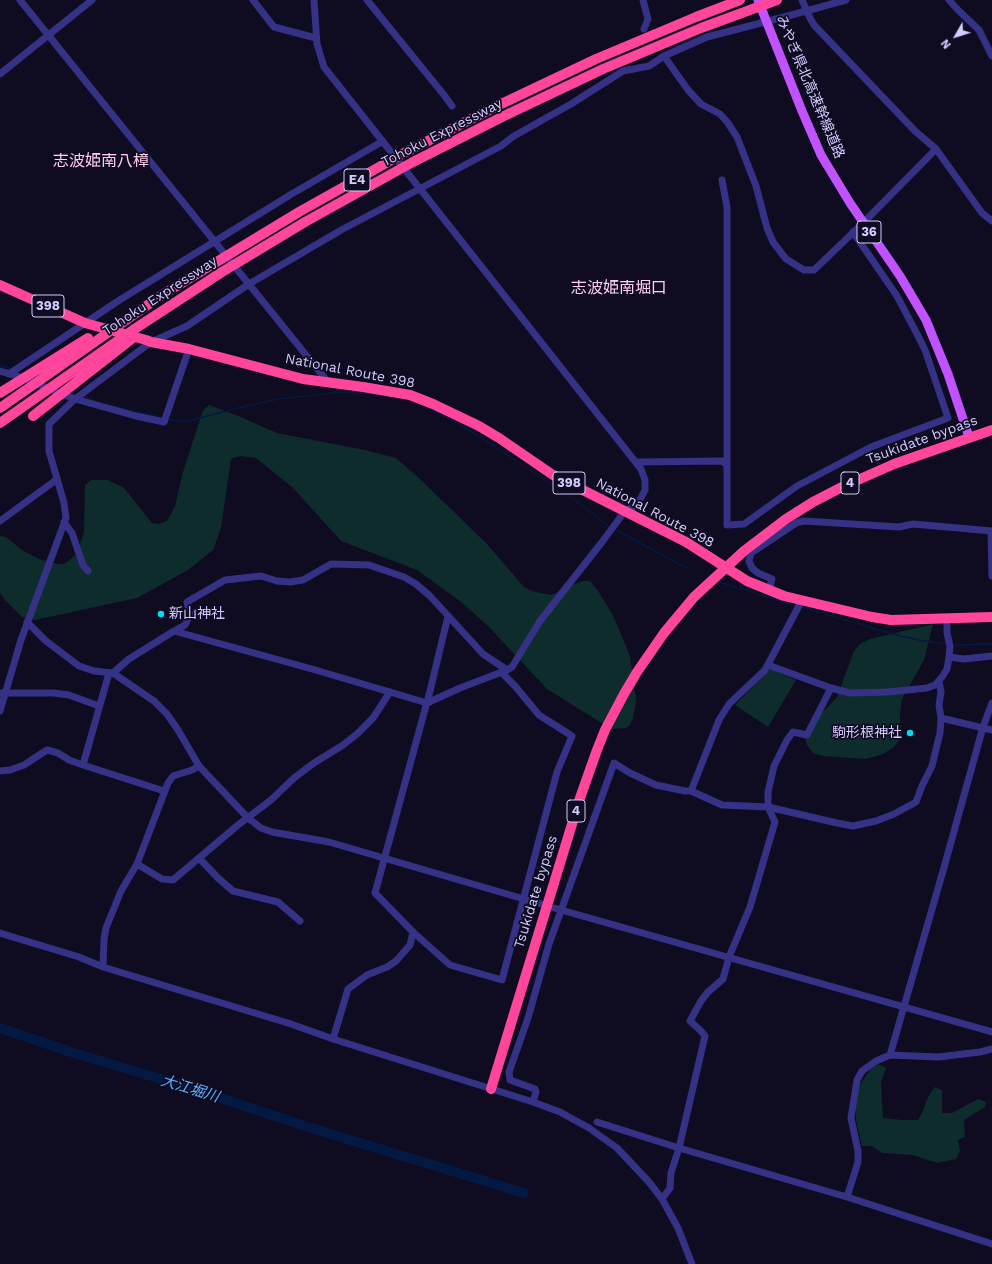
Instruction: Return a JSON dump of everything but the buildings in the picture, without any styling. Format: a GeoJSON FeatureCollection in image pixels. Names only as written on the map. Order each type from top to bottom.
{"type":"FeatureCollection","features":[{"type":"Feature","properties":{"kind":"highway","name":"Tohoku Expressway"},"geometry":{"type":"LineString","coordinates":[[0,408],[162,295],[299,212],[418,146],[499,105],[596,59],[740,0]]}},
{"type":"Feature","properties":{"kind":"highway","name":"Tohoku Expressway"},"geometry":{"type":"LineString","coordinates":[[0,423],[77,368],[182,298],[305,222],[410,164],[504,116],[603,69],[701,28],[777,0]]}},
{"type":"Feature","properties":{"kind":"highway","name":"National Route 398"},"geometry":{"type":"LineString","coordinates":[[0,285],[96,327],[148,341],[189,349],[303,379],[327,381],[410,395],[433,404],[479,426],[553,475],[686,542],[747,581],[769,590],[800,606],[891,620],[992,617]]}},
{"type":"Feature","properties":{"kind":"highway"},"geometry":{"type":"LineString","coordinates":[[0,393],[125,315],[162,295]]}},
{"type":"Feature","properties":{"kind":"highway"},"geometry":{"type":"LineString","coordinates":[[33,416],[182,298]]}},
{"type":"Feature","properties":{"kind":"highway","name":"Tsukidate bypass"},"geometry":{"type":"LineString","coordinates":[[491,1089],[580,798],[605,730],[637,672],[664,633],[694,598],[744,550],[786,519],[813,502],[842,487],[894,464],[992,430]]}},
{"type":"Feature","properties":{"kind":"main road","name":"みやぎ県北高速幹線道路"},"geometry":{"type":"LineString","coordinates":[[758,0],[807,122],[828,168],[850,204],[900,276],[926,320],[948,374],[969,437]]}},
{"type":"Feature","properties":{"kind":"street"},"geometry":{"type":"LineString","coordinates":[[20,0],[327,381]]}},
{"type":"Feature","properties":{"kind":"street"},"geometry":{"type":"LineString","coordinates":[[0,74],[92,0]]}},
{"type":"Feature","properties":{"kind":"street"},"geometry":{"type":"LineString","coordinates":[[252,0],[274,27],[316,38]]}},
{"type":"Feature","properties":{"kind":"street"},"geometry":{"type":"LineString","coordinates":[[174,631],[427,703],[512,667],[540,621],[625,511],[636,506],[645,490],[645,480],[641,469],[636,462],[324,67],[316,38],[314,0]]}},
{"type":"Feature","properties":{"kind":"street"},"geometry":{"type":"LineString","coordinates":[[367,0],[452,106]]}},
{"type":"Feature","properties":{"kind":"street"},"geometry":{"type":"LineString","coordinates":[[643,0],[648,19],[644,29]]}},
{"type":"Feature","properties":{"kind":"street"},"geometry":{"type":"LineString","coordinates":[[802,0],[814,26],[915,131],[936,149],[982,213],[992,221]]}},
{"type":"Feature","properties":{"kind":"street"},"geometry":{"type":"LineString","coordinates":[[0,711],[2,693],[66,518],[64,503],[56,480],[49,451],[49,424],[78,396],[148,341],[187,326],[247,282],[419,187],[501,146],[514,136],[571,104],[623,71],[649,66],[656,57],[664,56],[707,37],[846,0]]}},
{"type":"Feature","properties":{"kind":"street"},"geometry":{"type":"LineString","coordinates":[[949,0],[956,9],[979,30],[992,56]]}},
{"type":"Feature","properties":{"kind":"street"},"geometry":{"type":"LineString","coordinates":[[664,56],[688,90],[701,104],[720,114],[737,137],[756,186],[767,228],[773,242],[786,259],[804,270],[814,270],[860,226]]}},
{"type":"Feature","properties":{"kind":"street"},"geometry":{"type":"LineString","coordinates":[[9,374],[118,301],[215,243],[290,195],[384,143]]}},
{"type":"Feature","properties":{"kind":"street"},"geometry":{"type":"LineString","coordinates":[[867,219],[936,149]]}},
{"type":"Feature","properties":{"kind":"street"},"geometry":{"type":"LineString","coordinates":[[722,180],[727,207],[726,525],[744,524],[797,486],[866,450],[902,434],[948,418],[925,350],[917,334],[897,296],[853,232]]}},
{"type":"Feature","properties":{"kind":"street"},"geometry":{"type":"LineString","coordinates":[[0,371],[17,376],[67,396],[78,396],[136,416],[164,422],[189,349]]}},
{"type":"Feature","properties":{"kind":"street"},"geometry":{"type":"LineString","coordinates":[[636,462],[722,461],[727,465]]}},
{"type":"Feature","properties":{"kind":"street"},"geometry":{"type":"LineString","coordinates":[[0,521],[56,480]]}},
{"type":"Feature","properties":{"kind":"street"},"geometry":{"type":"LineString","coordinates":[[769,590],[772,579],[758,573],[752,568],[749,561],[751,553],[796,523],[804,521],[899,527],[914,524],[991,531],[992,576]]}},
{"type":"Feature","properties":{"kind":"street"},"geometry":{"type":"LineString","coordinates":[[64,522],[72,533],[83,565],[88,571]]}},
{"type":"Feature","properties":{"kind":"street"},"geometry":{"type":"LineString","coordinates":[[83,765],[99,706],[111,673],[129,659],[185,625],[190,615],[187,602],[225,580],[261,576],[290,582],[303,580],[331,564],[369,565],[404,577],[416,584],[430,596],[483,654],[504,671],[539,715],[572,736],[557,772],[502,980],[450,965],[413,932],[375,893],[427,703],[448,616]]}},
{"type":"Feature","properties":{"kind":"street"},"geometry":{"type":"LineString","coordinates":[[691,790],[719,720],[729,704],[765,670],[800,606]]}},
{"type":"Feature","properties":{"kind":"street"},"geometry":{"type":"LineString","coordinates":[[768,665],[831,688],[850,693],[887,692],[927,688],[935,685],[947,669],[949,658],[947,618]]}},
{"type":"Feature","properties":{"kind":"street"},"geometry":{"type":"LineString","coordinates":[[28,622],[46,641],[79,666],[94,671],[111,673],[154,701],[167,714],[199,766],[248,818],[261,828],[272,832],[329,842],[385,860],[541,904]]}},
{"type":"Feature","properties":{"kind":"street"},"geometry":{"type":"LineString","coordinates":[[949,658],[964,659],[992,656]]}},
{"type":"Feature","properties":{"kind":"street"},"geometry":{"type":"LineString","coordinates":[[533,1102],[536,1092],[535,1089],[510,1080],[508,1075],[528,1018],[549,944],[614,763],[630,773],[656,785],[685,791],[691,790],[722,805],[768,807],[853,826],[876,821],[908,808],[916,802],[932,766],[940,733],[941,718],[939,705],[941,692],[939,681]]}},
{"type":"Feature","properties":{"kind":"street"},"geometry":{"type":"LineString","coordinates":[[662,1199],[670,1188],[671,1173],[705,1036],[702,1031],[690,1021],[701,1001],[708,992],[723,979],[729,957],[750,907],[775,822],[768,807],[768,792],[774,766],[787,740],[793,732],[807,735],[831,688]]}},
{"type":"Feature","properties":{"kind":"street"},"geometry":{"type":"LineString","coordinates":[[2,693],[53,692],[69,695],[99,706]]}},
{"type":"Feature","properties":{"kind":"street"},"geometry":{"type":"LineString","coordinates":[[138,864],[162,879],[173,880],[280,793],[294,778],[357,734],[373,718],[390,692]]}},
{"type":"Feature","properties":{"kind":"street"},"geometry":{"type":"LineString","coordinates":[[890,1055],[983,727],[992,703]]}},
{"type":"Feature","properties":{"kind":"street"},"geometry":{"type":"LineString","coordinates":[[941,718],[992,730]]}},
{"type":"Feature","properties":{"kind":"street"},"geometry":{"type":"LineString","coordinates":[[0,771],[10,770],[24,765],[47,750],[58,753],[69,760],[83,765],[164,791]]}},
{"type":"Feature","properties":{"kind":"street"},"geometry":{"type":"LineString","coordinates":[[103,967],[106,928],[121,891],[138,864],[164,791],[173,776],[192,770],[199,766]]}},
{"type":"Feature","properties":{"kind":"street"},"geometry":{"type":"LineString","coordinates":[[199,858],[233,891],[278,902],[300,921]]}},
{"type":"Feature","properties":{"kind":"street"},"geometry":{"type":"LineString","coordinates":[[554,908],[992,1032]]}},
{"type":"Feature","properties":{"kind":"street"},"geometry":{"type":"LineString","coordinates":[[333,1039],[348,989],[367,975],[387,967],[396,961],[410,945],[413,932]]}},
{"type":"Feature","properties":{"kind":"street"},"geometry":{"type":"LineString","coordinates":[[0,933],[79,957],[103,967],[291,1024],[560,1112],[612,1144],[639,1171],[662,1199],[678,1228],[692,1264]]}},
{"type":"Feature","properties":{"kind":"street"},"geometry":{"type":"LineString","coordinates":[[847,1197],[858,1162],[858,1151],[851,1118],[856,1080],[862,1071],[876,1061],[890,1055],[938,1057],[980,1052],[992,1049]]}},
{"type":"Feature","properties":{"kind":"street"},"geometry":{"type":"LineString","coordinates":[[596,1122],[678,1148],[847,1197],[992,1244]]}},
{"type":"Feature","properties":{"kind":"green space"},"geometry":{"type":"Polygon","coordinates":[[[209,405],[277,433],[365,450],[396,458],[420,479],[487,544],[524,587],[532,591],[551,595],[582,581],[590,581],[613,615],[630,656],[636,700],[633,718],[630,725],[626,728],[611,729],[547,689],[488,626],[460,601],[417,570],[341,541],[293,488],[256,458],[240,456],[231,459],[221,528],[213,550],[188,570],[137,598],[35,620],[22,617],[0,593],[0,536],[6,537],[22,550],[39,559],[64,564],[77,554],[84,531],[85,485],[91,480],[108,480],[124,488],[152,523],[159,524],[167,521],[175,506],[183,472],[203,410],[209,405]]]}},
{"type":"Feature","properties":{"kind":"green space"},"geometry":{"type":"Polygon","coordinates":[[[933,624],[924,660],[902,699],[900,714],[901,738],[893,748],[881,755],[865,759],[823,756],[813,753],[807,745],[804,734],[814,720],[837,697],[854,651],[860,644],[870,639],[933,624]]]}},
{"type":"Feature","properties":{"kind":"green space"},"geometry":{"type":"Polygon","coordinates":[[[770,669],[796,680],[768,727],[735,705],[770,669]]]}},
{"type":"Feature","properties":{"kind":"green space"},"geometry":{"type":"Polygon","coordinates":[[[878,1064],[886,1068],[881,1082],[883,1118],[918,1120],[929,1095],[935,1087],[942,1090],[942,1113],[952,1113],[978,1099],[986,1102],[985,1107],[964,1120],[965,1137],[958,1140],[960,1151],[956,1159],[937,1163],[913,1155],[883,1153],[871,1146],[862,1146],[856,1120],[857,1094],[861,1083],[870,1070],[878,1064]]]}},
{"type":"Feature","properties":{"kind":"waterway"},"geometry":{"type":"LineString","coordinates":[[0,365],[11,369]]}},
{"type":"Feature","properties":{"kind":"waterway"},"geometry":{"type":"LineString","coordinates":[[167,419],[189,421],[279,399],[336,392],[374,394]]}},
{"type":"Feature","properties":{"kind":"waterway"},"geometry":{"type":"LineString","coordinates":[[82,396],[95,401]]}},
{"type":"Feature","properties":{"kind":"waterway"},"geometry":{"type":"LineString","coordinates":[[108,405],[163,418]]}},
{"type":"Feature","properties":{"kind":"waterway"},"geometry":{"type":"LineString","coordinates":[[425,406],[457,423],[494,446],[578,502],[609,527]]}},
{"type":"Feature","properties":{"kind":"waterway"},"geometry":{"type":"LineString","coordinates":[[614,529],[687,568]]}},
{"type":"Feature","properties":{"kind":"waterway"},"geometry":{"type":"LineString","coordinates":[[719,582],[795,606]]}},
{"type":"Feature","properties":{"kind":"waterway"},"geometry":{"type":"LineString","coordinates":[[801,607],[897,635],[944,644]]}},
{"type":"Feature","properties":{"kind":"waterway"},"geometry":{"type":"LineString","coordinates":[[954,645],[992,644]]}},
{"type":"Feature","properties":{"kind":"waterway","name":"大江堀川"},"geometry":{"type":"LineString","coordinates":[[0,1028],[74,1053]]}},
{"type":"Feature","properties":{"kind":"waterway","name":"大江堀川"},"geometry":{"type":"LineString","coordinates":[[77,1054],[178,1084],[302,1125]]}},
{"type":"Feature","properties":{"kind":"waterway","name":"大江堀川"},"geometry":{"type":"LineString","coordinates":[[308,1127],[524,1193]]}},
{"type":"Feature","properties":{"kind":"place","name":"新山神社"},"geometry":{"type":"Point","coordinates":[161,614]}},
{"type":"Feature","properties":{"kind":"place","name":"駒形根神社"},"geometry":{"type":"Point","coordinates":[910,733]}},
{"type":"Feature","properties":{"kind":"district","name":"志波姫南八樟"},"geometry":{"type":"Point","coordinates":[101,161]}},
{"type":"Feature","properties":{"kind":"district","name":"志波姫南堀口"},"geometry":{"type":"Point","coordinates":[619,288]}}]}
